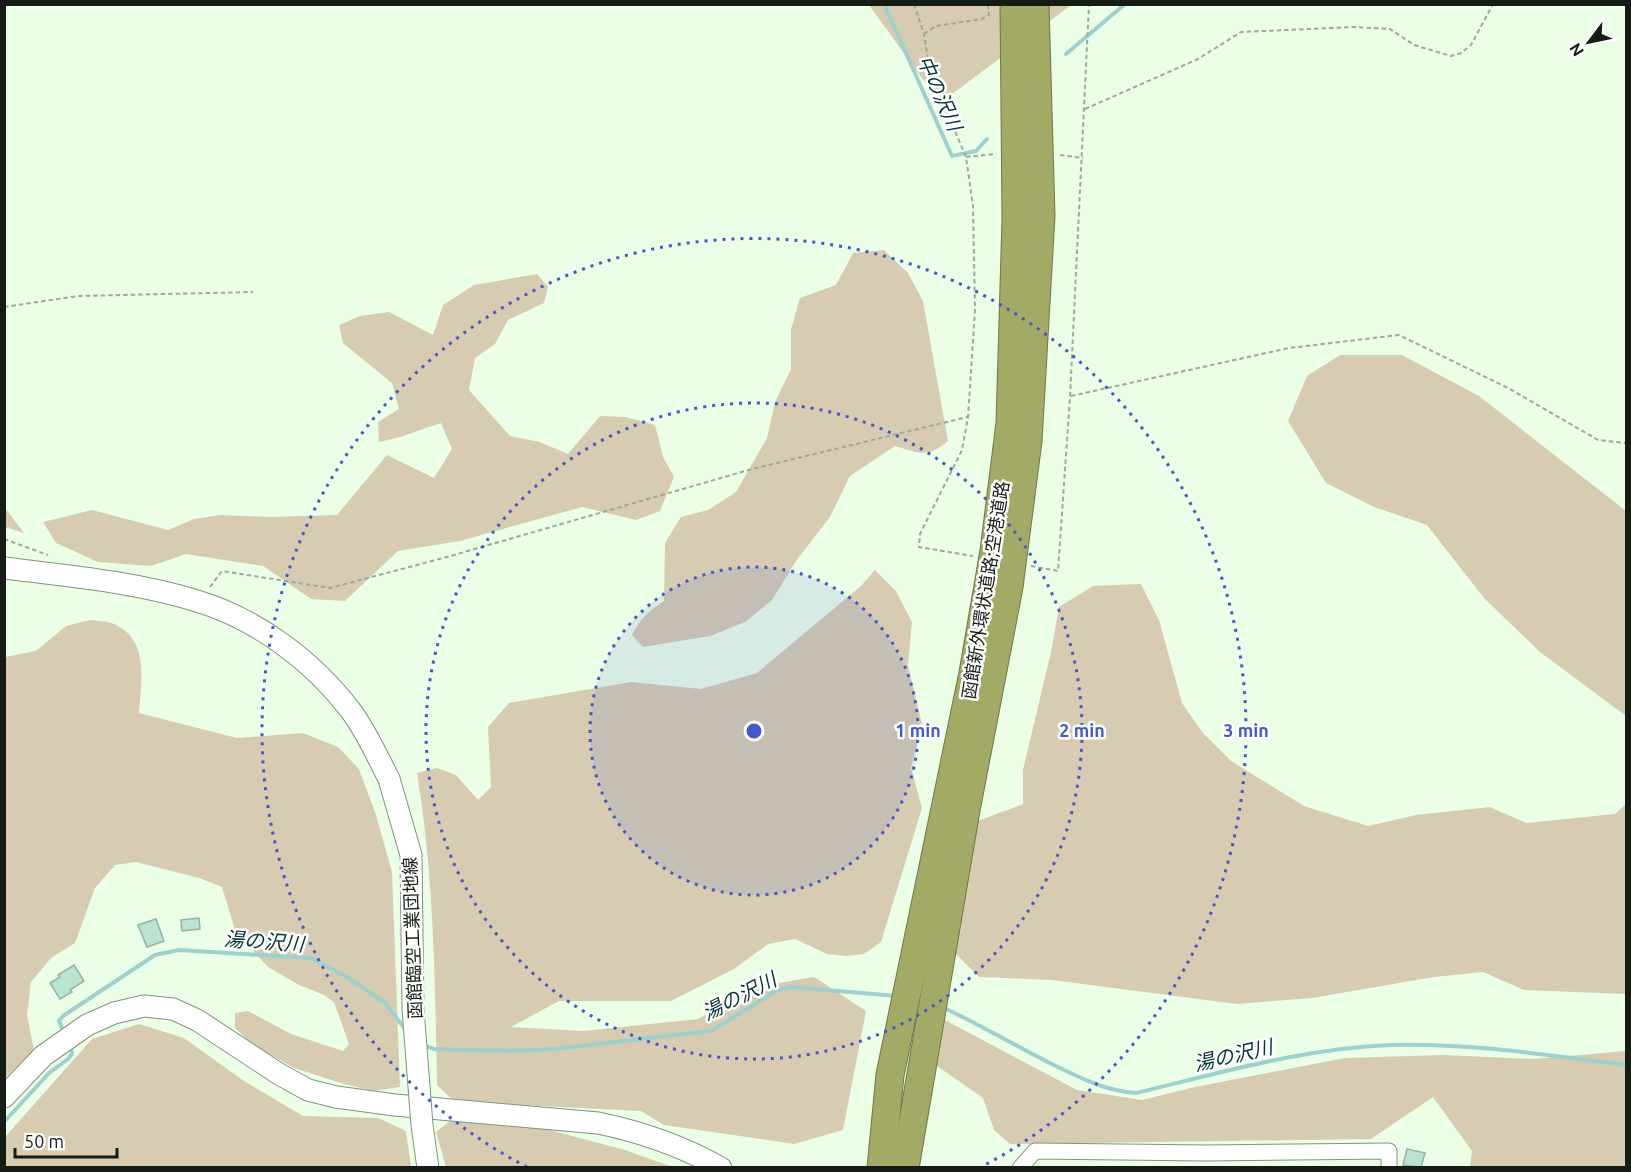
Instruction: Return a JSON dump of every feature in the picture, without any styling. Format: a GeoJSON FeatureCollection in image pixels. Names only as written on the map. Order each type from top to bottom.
{"type":"FeatureCollection","features":[{"type":"Feature","properties":{"kind":"highway","name":"函館新外環状道路;空港道路"},"geometry":{"type":"LineString","coordinates":[[897,1134],[918,1085],[973,673],[992,562],[1010,423],[1016,219],[1014,4]]}},
{"type":"Feature","properties":{"kind":"highway","name":"函館新外環状道路;空港道路"},"geometry":{"type":"LineString","coordinates":[[897,1134],[890,1075],[1009,587],[1028,441],[1041,216],[1035,4]]}},
{"type":"Feature","properties":{"kind":"highway"},"geometry":{"type":"LineString","coordinates":[[864,1167],[897,1134]]}},
{"type":"Feature","properties":{"kind":"highway"},"geometry":{"type":"LineString","coordinates":[[881,1167],[897,1134]]}},
{"type":"Feature","properties":{"kind":"highway"},"geometry":{"type":"LineString","coordinates":[[897,1134],[905,1167]]}},
{"type":"Feature","properties":{"kind":"highway"},"geometry":{"type":"LineString","coordinates":[[897,1134],[921,1167]]}},
{"type":"Feature","properties":{"kind":"main road","name":"函館臨空工業団地線"},"geometry":{"type":"LineString","coordinates":[[4,568],[118,583],[198,601],[265,632],[322,678],[351,712],[388,779],[411,855],[413,1009],[422,1125],[428,1167]]}},
{"type":"Feature","properties":{"kind":"main road"},"geometry":{"type":"LineString","coordinates":[[4,1097],[43,1056],[87,1025],[114,1013],[144,1006],[173,1009],[197,1020],[279,1074],[308,1090],[336,1097],[394,1105],[608,1125],[667,1141],[721,1167]]}},
{"type":"Feature","properties":{"kind":"street"},"geometry":{"type":"LineString","coordinates":[[1020,1167],[1035,1151],[1206,1153],[1389,1151],[1389,1167]]}},
{"type":"Feature","properties":{"kind":"path"},"geometry":{"type":"LineString","coordinates":[[914,4],[924,34],[930,72],[966,157],[973,206],[975,310],[968,417],[962,450],[920,534],[919,547],[979,557]]}},
{"type":"Feature","properties":{"kind":"path"},"geometry":{"type":"LineString","coordinates":[[924,34],[936,26],[981,19],[989,15],[988,4]]}},
{"type":"Feature","properties":{"kind":"path"},"geometry":{"type":"LineString","coordinates":[[1023,565],[1058,571],[1070,397],[1089,4]]}},
{"type":"Feature","properties":{"kind":"path"},"geometry":{"type":"LineString","coordinates":[[1085,109],[1198,59],[1241,32],[1354,27],[1390,29],[1414,45],[1451,56],[1461,53],[1471,45],[1493,4]]}},
{"type":"Feature","properties":{"kind":"path"},"geometry":{"type":"LineString","coordinates":[[966,157],[997,154]]}},
{"type":"Feature","properties":{"kind":"path"},"geometry":{"type":"LineString","coordinates":[[1060,155],[1083,158]]}},
{"type":"Feature","properties":{"kind":"path"},"geometry":{"type":"LineString","coordinates":[[4,307],[78,296],[253,292]]}},
{"type":"Feature","properties":{"kind":"path"},"geometry":{"type":"LineString","coordinates":[[1070,397],[1289,348],[1399,335],[1510,389],[1598,440],[1626,443]]}},
{"type":"Feature","properties":{"kind":"path"},"geometry":{"type":"LineString","coordinates":[[198,601],[222,572],[330,588],[447,557],[753,469],[968,417]]}},
{"type":"Feature","properties":{"kind":"shaded area"},"geometry":{"type":"Polygon","coordinates":[[[869,5],[1071,5],[940,103],[869,5]]]}},
{"type":"Feature","properties":{"kind":"shaded area"},"geometry":{"type":"Polygon","coordinates":[[[884,250],[908,273],[923,301],[948,441],[941,447],[923,453],[895,446],[850,476],[830,517],[796,561],[772,600],[745,622],[710,636],[643,647],[632,635],[645,616],[664,601],[665,543],[681,517],[708,510],[736,492],[767,438],[775,402],[791,369],[791,329],[800,298],[836,285],[853,253],[884,250]]]}},
{"type":"Feature","properties":{"kind":"shaded area"},"geometry":{"type":"Polygon","coordinates":[[[537,274],[548,287],[544,303],[508,320],[495,344],[475,358],[469,390],[510,436],[540,442],[568,454],[600,416],[626,417],[655,425],[663,457],[674,477],[660,511],[636,520],[582,507],[460,541],[398,551],[345,601],[311,599],[263,566],[186,554],[151,566],[98,562],[56,543],[43,522],[92,510],[168,530],[194,519],[221,515],[270,517],[337,515],[387,455],[434,478],[452,449],[441,423],[379,442],[378,422],[399,409],[392,383],[343,343],[339,325],[360,316],[389,312],[433,335],[443,305],[474,285],[537,274]]]}},
{"type":"Feature","properties":{"kind":"shaded area"},"geometry":{"type":"Polygon","coordinates":[[[1340,355],[1402,355],[1479,396],[1626,511],[1626,716],[1540,652],[1484,598],[1427,525],[1374,507],[1326,483],[1288,421],[1307,376],[1340,355]]]}},
{"type":"Feature","properties":{"kind":"shaded area"},"geometry":{"type":"Polygon","coordinates":[[[5,508],[24,533],[5,527],[5,508]]]}},
{"type":"Feature","properties":{"kind":"shaded area"},"geometry":{"type":"Polygon","coordinates":[[[875,570],[896,591],[912,622],[908,665],[922,724],[911,768],[922,808],[881,942],[864,954],[847,956],[827,954],[795,939],[768,944],[734,969],[671,1001],[559,1001],[511,1027],[584,1031],[698,1019],[756,987],[814,977],[866,1011],[843,1130],[794,1144],[664,1125],[641,1111],[455,1102],[437,1085],[430,890],[417,773],[437,768],[456,775],[478,800],[491,787],[488,727],[509,703],[631,682],[701,689],[757,673],[861,586],[875,570]]]}},
{"type":"Feature","properties":{"kind":"shaded area"},"geometry":{"type":"Polygon","coordinates":[[[1141,584],[1159,620],[1182,703],[1203,733],[1231,761],[1304,806],[1368,826],[1416,815],[1490,807],[1526,823],[1615,814],[1626,804],[1626,994],[1524,990],[1483,972],[1434,977],[1312,998],[1237,1004],[1052,980],[979,977],[950,948],[975,822],[1023,804],[1023,770],[1051,652],[1059,607],[1093,586],[1141,584]]]}},
{"type":"Feature","properties":{"kind":"shaded area"},"geometry":{"type":"Polygon","coordinates":[[[90,620],[114,624],[133,640],[141,662],[139,713],[237,738],[303,733],[338,747],[359,769],[376,815],[392,872],[400,1087],[373,1091],[344,1084],[294,1068],[252,1044],[235,1028],[235,1013],[248,1011],[291,1034],[343,1051],[349,1044],[334,1002],[268,967],[236,933],[222,887],[199,878],[136,862],[115,865],[95,888],[75,943],[51,958],[31,982],[27,1015],[34,1050],[5,1078],[5,657],[36,651],[66,626],[90,620]]]}},
{"type":"Feature","properties":{"kind":"shaded area"},"geometry":{"type":"Polygon","coordinates":[[[941,1018],[1077,1090],[1142,1100],[1195,1087],[1345,1058],[1444,1055],[1533,1059],[1626,1051],[1626,1167],[1470,1167],[1472,1151],[1433,1097],[1371,1139],[1010,1144],[994,1130],[983,1098],[927,1059],[941,1018]]]}},
{"type":"Feature","properties":{"kind":"shaded area"},"geometry":{"type":"Polygon","coordinates":[[[139,1024],[184,1038],[244,1081],[303,1116],[378,1118],[406,1131],[411,1167],[5,1167],[5,1137],[92,1039],[139,1024]]]}},
{"type":"Feature","properties":{"kind":"shaded area"},"geometry":{"type":"Polygon","coordinates":[[[450,1121],[534,1126],[625,1150],[673,1167],[446,1167],[436,1132],[450,1121]]]}},
{"type":"Feature","properties":{"kind":"building"},"geometry":{"type":"Polygon","coordinates":[[[199,918],[200,929],[182,931],[181,920],[199,918]]]}},
{"type":"Feature","properties":{"kind":"building"},"geometry":{"type":"Polygon","coordinates":[[[156,919],[164,941],[147,947],[138,925],[156,919]]]}},
{"type":"Feature","properties":{"kind":"building"},"geometry":{"type":"Polygon","coordinates":[[[74,965],[84,981],[60,999],[50,983],[74,965]]]}},
{"type":"Feature","properties":{"kind":"building"},"geometry":{"type":"Polygon","coordinates":[[[1407,1149],[1425,1153],[1421,1167],[1403,1165],[1407,1149]]]}},
{"type":"Feature","properties":{"kind":"waterway","name":"中の沢川"},"geometry":{"type":"LineString","coordinates":[[884,4],[952,156],[976,151],[987,139]]}},
{"type":"Feature","properties":{"kind":"waterway","name":"中の沢川"},"geometry":{"type":"LineString","coordinates":[[1066,54],[1125,4]]}},
{"type":"Feature","properties":{"kind":"waterway","name":"湯の沢川"},"geometry":{"type":"LineString","coordinates":[[64,1033],[59,1021],[63,1016],[155,955],[179,950],[311,958],[347,977],[385,1003],[405,1029]]}},
{"type":"Feature","properties":{"kind":"waterway","name":"湯の沢川"},"geometry":{"type":"LineString","coordinates":[[424,1045],[434,1049],[509,1051],[553,1049],[711,1031],[776,991],[790,987],[897,996]]}},
{"type":"Feature","properties":{"kind":"waterway","name":"湯の沢川"},"geometry":{"type":"LineString","coordinates":[[942,1007],[1080,1078],[1107,1088],[1136,1093],[1294,1056],[1391,1045],[1479,1048],[1626,1065]]}},
{"type":"Feature","properties":{"kind":"waterway","name":"湯の沢川"},"geometry":{"type":"LineString","coordinates":[[4,1122],[49,1073],[68,1059],[72,1054],[70,1045]]}}]}
